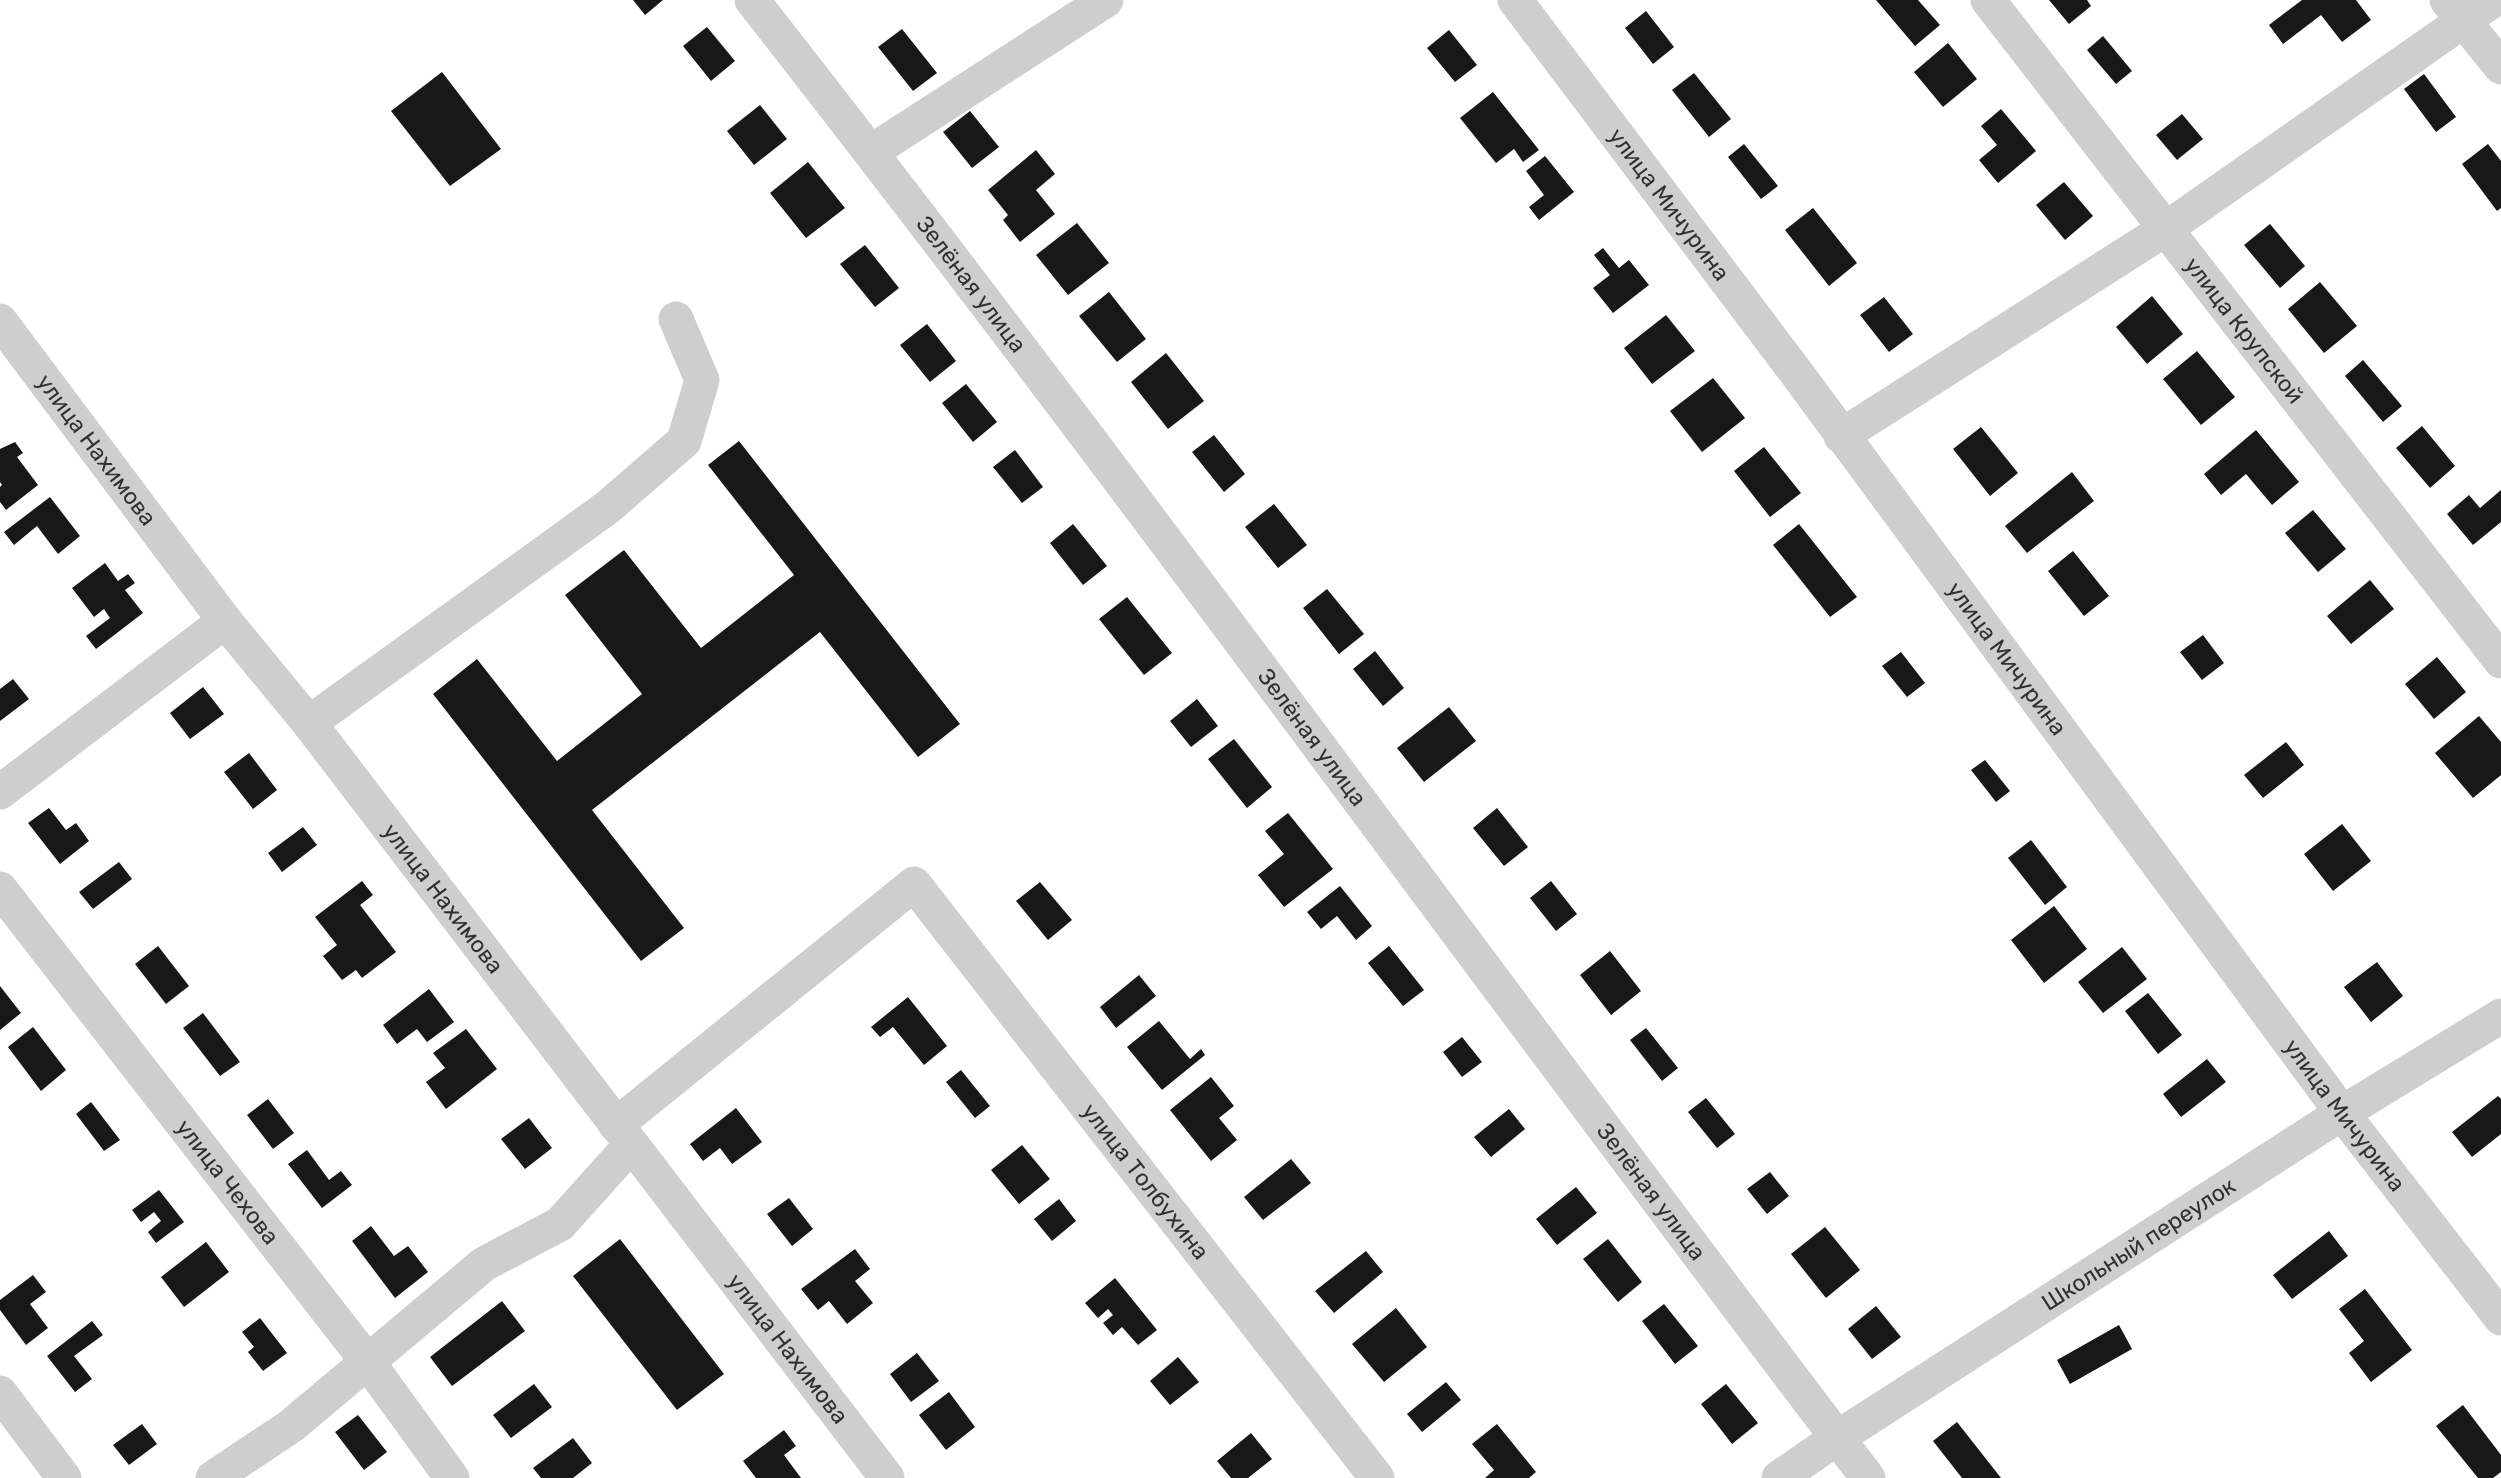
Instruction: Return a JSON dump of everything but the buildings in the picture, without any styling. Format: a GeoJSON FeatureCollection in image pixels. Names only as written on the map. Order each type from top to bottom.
{"type":"FeatureCollection","features":[{"type":"Feature","properties":{"kind":"street","name":"Зелёная улица"},"geometry":{"type":"LineString","coordinates":[[752,0],[871,152],[1868,1478]]}},
{"type":"Feature","properties":{"kind":"street"},"geometry":{"type":"LineString","coordinates":[[871,152],[1106,0]]}},
{"type":"Feature","properties":{"kind":"street","name":"улица Мичурина"},"geometry":{"type":"LineString","coordinates":[[1515,0],[1798,374],[1841,436],[2342,1113],[2501,1318]]}},
{"type":"Feature","properties":{"kind":"street","name":"улица Крупской"},"geometry":{"type":"LineString","coordinates":[[1987,0],[2501,661]]}},
{"type":"Feature","properties":{"kind":"street"},"geometry":{"type":"LineString","coordinates":[[1841,436],[2164,230],[2455,10],[2493,0]]}},
{"type":"Feature","properties":{"kind":"street"},"geometry":{"type":"LineString","coordinates":[[2455,10],[2501,67]]}},
{"type":"Feature","properties":{"kind":"street"},"geometry":{"type":"LineString","coordinates":[[309,723],[608,507],[684,441],[702,380],[676,319]]}},
{"type":"Feature","properties":{"kind":"street","name":"улица Нахимова"},"geometry":{"type":"LineString","coordinates":[[0,321],[225,621],[309,723],[887,1478]]}},
{"type":"Feature","properties":{"kind":"street"},"geometry":{"type":"LineString","coordinates":[[0,792],[225,621]]}},
{"type":"Feature","properties":{"kind":"street","name":"улица Толбухина"},"geometry":{"type":"LineString","coordinates":[[624,1135],[914,884],[1377,1478]]}},
{"type":"Feature","properties":{"kind":"street","name":"улица Чехова"},"geometry":{"type":"LineString","coordinates":[[0,889],[367,1361],[452,1478]]}},
{"type":"Feature","properties":{"kind":"street","name":"Школьный переулок"},"geometry":{"type":"LineString","coordinates":[[1779,1478],[2342,1113],[2501,1016]]}},
{"type":"Feature","properties":{"kind":"street"},"geometry":{"type":"LineString","coordinates":[[213,1478],[291,1426],[484,1264],[560,1224],[624,1135]]}},
{"type":"Feature","properties":{"kind":"street"},"geometry":{"type":"LineString","coordinates":[[0,1393],[64,1478]]}}]}
